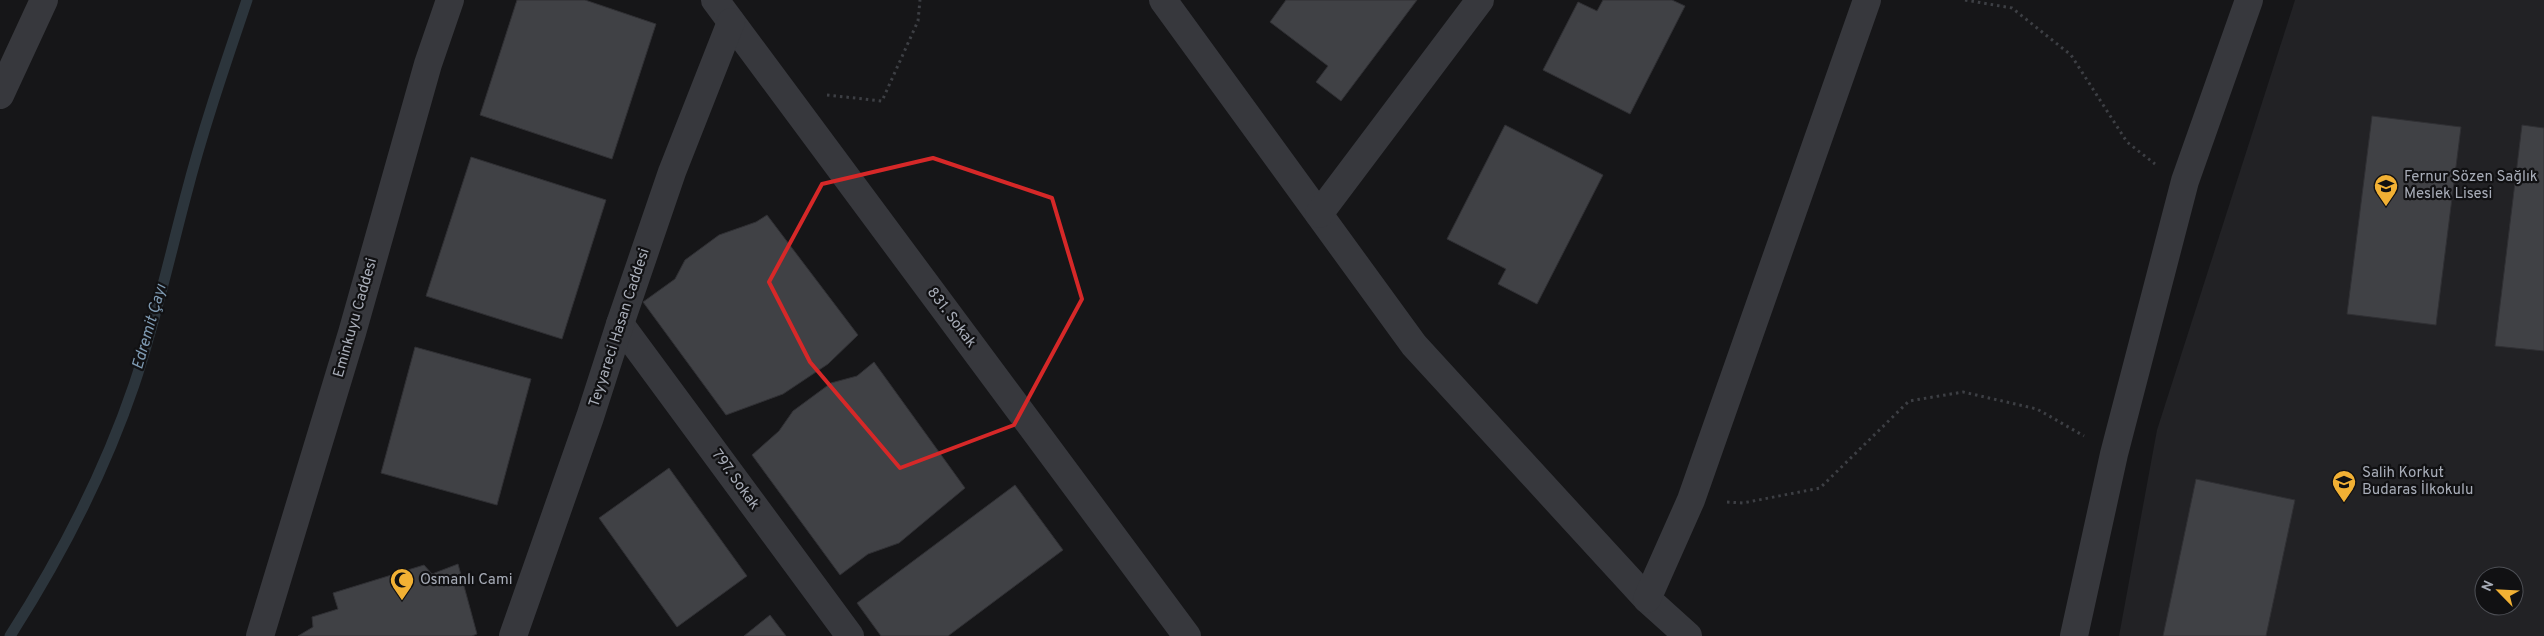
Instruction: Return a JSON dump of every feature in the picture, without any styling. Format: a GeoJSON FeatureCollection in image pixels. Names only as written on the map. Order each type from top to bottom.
{"type":"FeatureCollection","features":[{"type":"Feature","properties":{"kind":"street"},"geometry":{"type":"LineString","coordinates":[[0,95],[44,0]]}},
{"type":"Feature","properties":{"kind":"street","name":"Eminkuyu Caddesi"},"geometry":{"type":"LineString","coordinates":[[260,636],[350,342],[428,64],[450,0]]}},
{"type":"Feature","properties":{"kind":"street","name":"831. Sokak"},"geometry":{"type":"LineString","coordinates":[[715,0],[1187,636]]}},
{"type":"Feature","properties":{"kind":"street"},"geometry":{"type":"LineString","coordinates":[[1163,0],[1414,345],[1647,599],[1688,636]]}},
{"type":"Feature","properties":{"kind":"street"},"geometry":{"type":"LineString","coordinates":[[1319,214],[1480,0]]}},
{"type":"Feature","properties":{"kind":"street"},"geometry":{"type":"LineString","coordinates":[[1647,599],[1691,500],[1867,0]]}},
{"type":"Feature","properties":{"kind":"street"},"geometry":{"type":"LineString","coordinates":[[2074,636],[2114,454],[2185,181],[2249,0]]}},
{"type":"Feature","properties":{"kind":"street","name":"Teyyareci Hasan Caddesi"},"geometry":{"type":"LineString","coordinates":[[513,636],[590,417],[672,172],[731,22]]}},
{"type":"Feature","properties":{"kind":"street","name":"797. Sokak"},"geometry":{"type":"LineString","coordinates":[[620,324],[850,636]]}},
{"type":"Feature","properties":{"kind":"path"},"geometry":{"type":"LineString","coordinates":[[782,90],[882,101],[918,21],[920,0]]}},
{"type":"Feature","properties":{"kind":"path"},"geometry":{"type":"LineString","coordinates":[[1965,0],[2012,8],[2071,55],[2128,142],[2166,172],[2185,181]]}},
{"type":"Feature","properties":{"kind":"path"},"geometry":{"type":"LineString","coordinates":[[1691,500],[1743,503],[1820,488],[1909,401],[1963,392],[2037,409],[2114,454]]}},
{"type":"Feature","properties":{"kind":"highlighted area"},"geometry":{"type":"Polygon","coordinates":[[[933,158],[1052,198],[1082,299],[1014,425],[900,468],[810,362],[769,282],[822,184],[933,158]]]}},
{"type":"Feature","properties":{"kind":"shaded area","name":"Fernur Sözen Sağlık Meslek Lisesi"},"geometry":{"type":"Polygon","coordinates":[[[2295,0],[2544,0],[2544,636],[2119,636],[2157,430],[2295,0]]]}},
{"type":"Feature","properties":{"kind":"building"},"geometry":{"type":"Polygon","coordinates":[[[517,0],[585,0],[656,24],[612,159],[480,115],[517,0]]]}},
{"type":"Feature","properties":{"kind":"building"},"geometry":{"type":"Polygon","coordinates":[[[1286,0],[1417,0],[1341,101],[1316,82],[1328,66],[1270,22],[1286,0]]]}},
{"type":"Feature","properties":{"kind":"building"},"geometry":{"type":"Polygon","coordinates":[[[1603,0],[1672,0],[1685,6],[1630,114],[1543,70],[1578,2],[1597,11],[1603,0]]]}},
{"type":"Feature","properties":{"kind":"building"},"geometry":{"type":"Polygon","coordinates":[[[2372,116],[2461,127],[2436,325],[2347,314],[2372,116]]]}},
{"type":"Feature","properties":{"kind":"building"},"geometry":{"type":"Polygon","coordinates":[[[1505,125],[1603,175],[1537,304],[1498,284],[1506,269],[1447,239],[1505,125]]]}},
{"type":"Feature","properties":{"kind":"building"},"geometry":{"type":"Polygon","coordinates":[[[2522,125],[2544,128],[2544,351],[2495,346],[2522,125]]]}},
{"type":"Feature","properties":{"kind":"building"},"geometry":{"type":"Polygon","coordinates":[[[471,157],[606,200],[562,339],[426,296],[471,157]]]}},
{"type":"Feature","properties":{"kind":"building"},"geometry":{"type":"Polygon","coordinates":[[[767,215],[858,335],[828,364],[783,394],[726,415],[643,302],[675,279],[685,260],[719,235],[756,222],[767,215]]]}},
{"type":"Feature","properties":{"kind":"building"},"geometry":{"type":"Polygon","coordinates":[[[415,347],[531,379],[497,505],[381,473],[415,347]]]}},
{"type":"Feature","properties":{"kind":"building"},"geometry":{"type":"Polygon","coordinates":[[[874,362],[965,488],[899,543],[868,554],[840,575],[752,455],[779,431],[793,411],[831,383],[857,376],[874,362]]]}},
{"type":"Feature","properties":{"kind":"building"},"geometry":{"type":"Polygon","coordinates":[[[669,468],[747,576],[677,627],[599,518],[669,468]]]}},
{"type":"Feature","properties":{"kind":"building"},"geometry":{"type":"Polygon","coordinates":[[[2196,479],[2295,500],[2266,636],[2163,636],[2196,479]]]}},
{"type":"Feature","properties":{"kind":"building"},"geometry":{"type":"Polygon","coordinates":[[[1015,485],[1063,550],[948,636],[881,636],[857,603],[1015,485]]]}},
{"type":"Feature","properties":{"kind":"building","name":"Osmanlı Cami"},"geometry":{"type":"Polygon","coordinates":[[[458,564],[477,634],[472,636],[298,636],[313,627],[312,617],[338,609],[333,593],[424,565],[432,574],[458,564]]]}},
{"type":"Feature","properties":{"kind":"building"},"geometry":{"type":"Polygon","coordinates":[[[770,615],[786,636],[744,636],[770,615]]]}},
{"type":"Feature","properties":{"kind":"waterway","name":"Edremit Çayı"},"geometry":{"type":"LineString","coordinates":[[10,636],[80,514],[122,418],[149,338],[200,146],[247,0]]}},
{"type":"Feature","properties":{"kind":"place","name":"Fernur Sözen Sağlık Meslek Lisesi"},"geometry":{"type":"Point","coordinates":[2386,207]}},
{"type":"Feature","properties":{"kind":"place","name":"Salih Korkut Budaras İlkokulu"},"geometry":{"type":"Point","coordinates":[2344,503]}},
{"type":"Feature","properties":{"kind":"place","name":"Osmanlı Cami"},"geometry":{"type":"Point","coordinates":[402,601]}}]}
